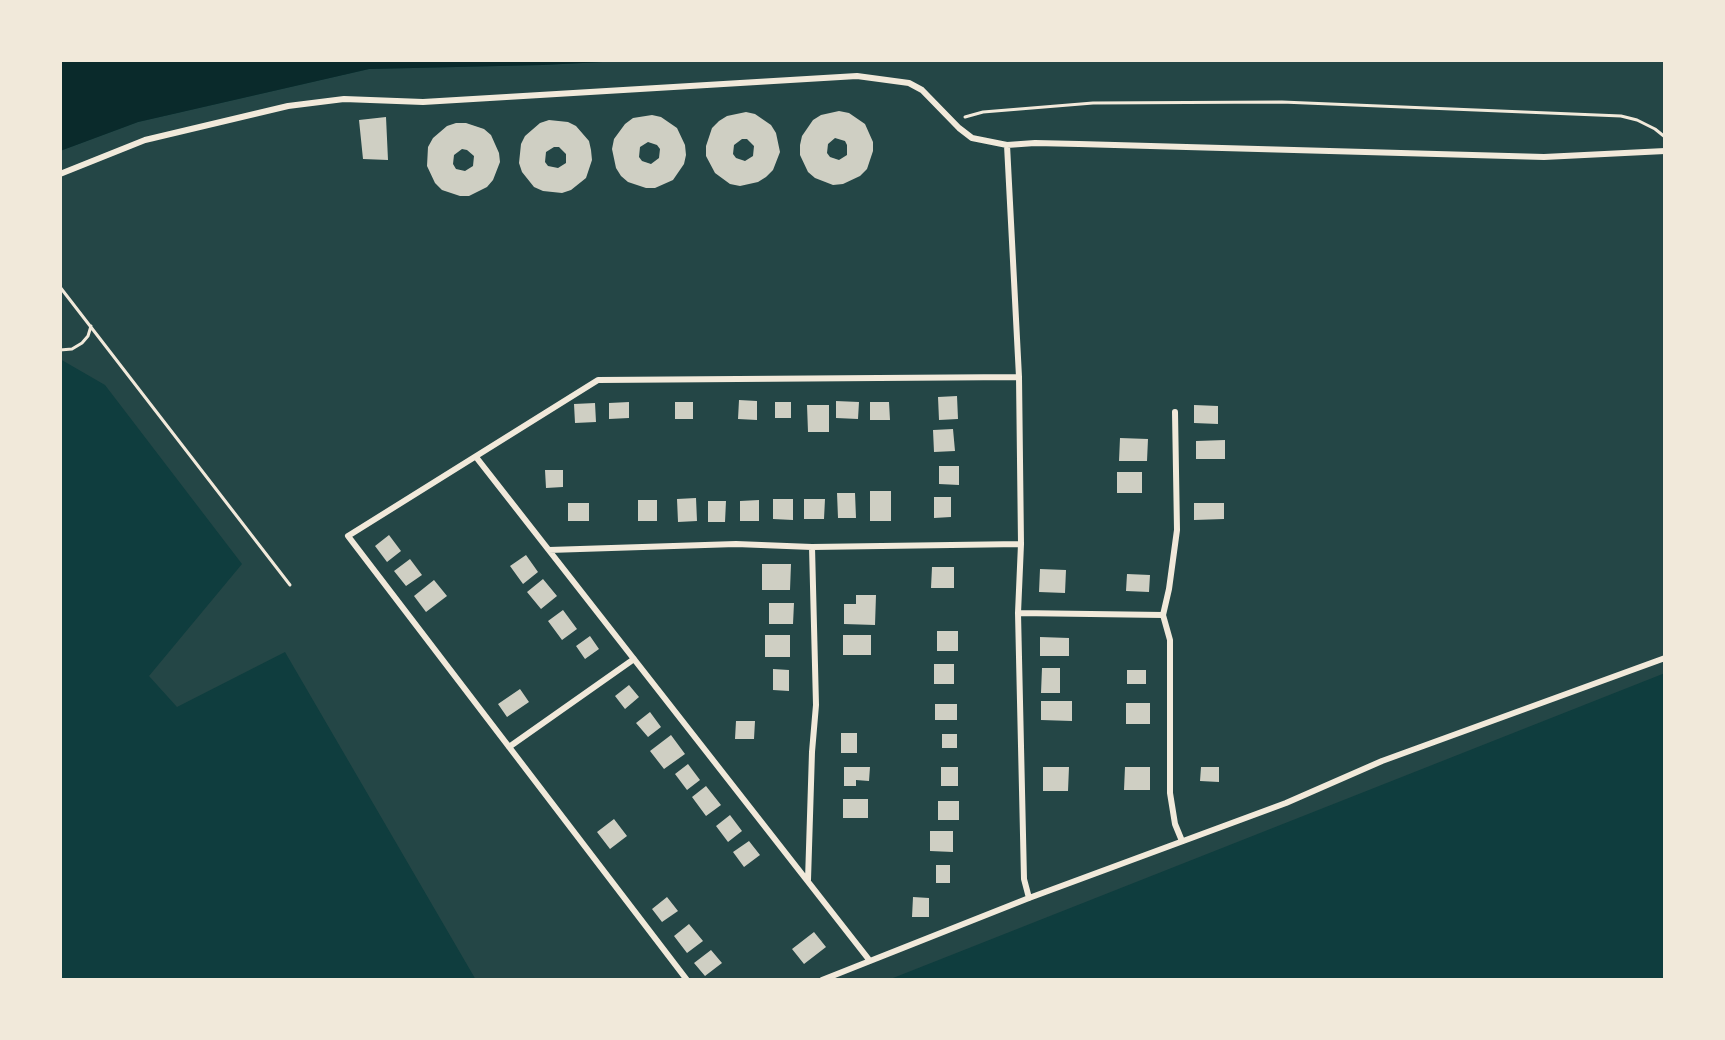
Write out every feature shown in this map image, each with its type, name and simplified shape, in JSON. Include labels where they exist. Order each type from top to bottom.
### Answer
[{"type":"street","points":[[60,174],[145,140],[288,106],[344,99],[423,102],[857,76],[909,83],[922,90],[972,138],[1007,145],[1035,143],[1544,157],[1665,151]]},
{"type":"street","points":[[1007,145],[1019,377],[1021,544],[1018,613],[1024,879],[1029,898]]},
{"type":"street","points":[[687,980],[348,536],[598,380],[1019,377]]},
{"type":"street","points":[[1175,412],[1177,530],[1163,615],[1170,640],[1170,793],[1175,824],[1182,841]]},
{"type":"street","points":[[476,457],[870,961]]},
{"type":"street","points":[[548,550],[736,544],[812,547],[1021,544]]},
{"type":"street","points":[[808,880],[816,705],[812,547]]},
{"type":"street","points":[[1018,613],[1163,615]]},
{"type":"street","points":[[822,980],[1029,898],[1286,803],[1382,761],[1665,658]]},
{"type":"street","points":[[509,747],[634,659]]},
{"type":"path","points":[[956,125],[974,113],[1093,103],[1282,102],[1621,116],[1637,120],[1665,137]]},
{"type":"path","points":[[60,287],[290,585]]},
{"type":"path","points":[[60,350],[72,349],[82,343],[91,326]]},
{"type":"shaded area","points":[[60,60],[642,60],[369,69],[138,122],[60,151]]},
{"type":"shaded area","points":[[642,60],[1665,60],[1665,673],[888,980],[476,980],[285,652],[177,707],[149,676],[242,564],[105,385],[60,359],[60,151],[138,122],[369,69]]},
{"type":"building","points":[[839,111],[849,113],[865,124],[873,142],[867,169],[843,184],[833,185],[815,178],[808,172],[800,155],[802,136],[813,120]],"holes":[[[835,138],[845,141],[847,155],[839,160],[830,157],[828,144]]]},
{"type":"building","points":[[746,112],[755,114],[771,125],[776,133],[780,152],[773,170],[758,182],[740,186],[730,184],[715,173],[706,156],[712,128],[727,116]],"holes":[[[747,139],[754,146],[753,156],[745,161],[733,154],[734,145]]]},
{"type":"building","points":[[386,117],[388,160],[363,159],[359,120]]},
{"type":"building","points":[[661,117],[677,128],[686,155],[673,180],[655,188],[646,188],[621,176],[612,149],[614,139],[633,118]],"holes":[[[648,142],[657,145],[659,158],[651,164],[642,161],[639,157],[640,147]]]},
{"type":"building","points":[[549,120],[568,122],[576,126],[589,141],[592,160],[586,178],[571,190],[562,193],[543,191],[534,187],[522,172],[519,163],[521,144],[525,136],[540,123]],"holes":[[[559,147],[566,154],[566,163],[558,168],[548,166],[545,162],[546,152]]]},
{"type":"building","points":[[466,123],[484,129],[491,135],[499,153],[500,162],[493,180],[487,187],[469,196],[442,190],[427,166],[428,147],[447,126]],"holes":[[[462,149],[474,156],[473,166],[465,171],[456,169],[454,155]]]},
{"type":"building","points":[[957,396],[958,419],[939,420],[938,397]]},
{"type":"building","points":[[739,400],[757,401],[757,420],[738,419]]},
{"type":"building","points":[[836,401],[859,402],[858,419],[836,418]]},
{"type":"building","points":[[629,402],[629,418],[609,419],[609,403]]},
{"type":"building","points":[[675,402],[693,402],[693,419],[675,419]]},
{"type":"building","points":[[775,402],[791,402],[791,418],[775,418]]},
{"type":"building","points":[[870,402],[889,402],[890,420],[870,420]]},
{"type":"building","points":[[595,403],[596,422],[575,423],[574,404]]},
{"type":"building","points":[[807,405],[829,405],[829,432],[808,432]]},
{"type":"building","points":[[1194,405],[1218,406],[1218,424],[1194,423]]},
{"type":"building","points":[[953,429],[955,451],[934,452],[933,430]]},
{"type":"building","points":[[1120,438],[1148,439],[1147,461],[1119,461]]},
{"type":"building","points":[[1225,440],[1225,459],[1196,459],[1196,441]]},
{"type":"building","points":[[939,466],[959,466],[959,485],[939,484]]},
{"type":"building","points":[[545,470],[563,470],[563,487],[546,488]]},
{"type":"building","points":[[1117,472],[1142,472],[1142,493],[1117,493]]},
{"type":"building","points":[[870,491],[891,491],[891,521],[870,521]]},
{"type":"building","points":[[837,493],[855,493],[856,518],[838,518]]},
{"type":"building","points":[[934,497],[951,497],[951,517],[934,518]]},
{"type":"building","points":[[696,498],[697,521],[678,522],[677,499]]},
{"type":"building","points":[[773,499],[793,499],[793,520],[773,519]]},
{"type":"building","points":[[804,499],[825,499],[824,519],[804,519]]},
{"type":"building","points":[[638,500],[657,500],[657,521],[638,521]]},
{"type":"building","points":[[759,500],[759,521],[740,521],[740,501]]},
{"type":"building","points":[[708,501],[726,501],[725,522],[708,522]]},
{"type":"building","points":[[568,503],[589,503],[589,521],[568,521]]},
{"type":"building","points":[[1194,503],[1224,503],[1224,519],[1194,520]]},
{"type":"building","points":[[389,535],[401,551],[387,562],[375,546]]},
{"type":"building","points":[[526,555],[538,572],[523,584],[510,566]]},
{"type":"building","points":[[410,559],[422,575],[406,586],[394,571]]},
{"type":"building","points":[[762,564],[791,564],[790,590],[762,590]]},
{"type":"building","points":[[932,567],[954,567],[954,588],[931,588]]},
{"type":"building","points":[[1040,569],[1066,570],[1065,593],[1039,592]]},
{"type":"building","points":[[1127,574],[1150,575],[1149,592],[1126,591]]},
{"type":"building","points":[[543,579],[557,596],[541,609],[527,592]]},
{"type":"building","points":[[434,580],[447,596],[426,612],[414,596]]},
{"type":"building","points":[[856,595],[876,595],[875,625],[844,624],[844,604],[856,604]]},
{"type":"building","points":[[769,603],[794,603],[793,624],[769,624]]},
{"type":"building","points":[[563,610],[577,629],[562,640],[548,621]]},
{"type":"building","points":[[937,631],[958,631],[958,651],[937,651]]},
{"type":"building","points":[[765,635],[790,635],[790,657],[765,657]]},
{"type":"building","points":[[843,635],[871,635],[871,655],[843,655]]},
{"type":"building","points":[[590,636],[599,649],[585,659],[576,646]]},
{"type":"building","points":[[1040,637],[1069,638],[1069,656],[1040,656]]},
{"type":"building","points":[[934,664],[954,664],[954,684],[934,684]]},
{"type":"building","points":[[1042,668],[1060,668],[1060,693],[1041,693]]},
{"type":"building","points":[[773,669],[789,670],[789,691],[773,690]]},
{"type":"building","points":[[1127,670],[1146,670],[1146,684],[1127,684]]},
{"type":"building","points":[[629,685],[639,697],[625,709],[615,696]]},
{"type":"building","points":[[520,689],[529,702],[507,717],[498,704]]},
{"type":"building","points":[[1041,701],[1072,701],[1072,721],[1041,720]]},
{"type":"building","points":[[1126,703],[1150,703],[1150,724],[1126,724]]},
{"type":"building","points":[[935,704],[957,704],[957,720],[935,720]]},
{"type":"building","points":[[650,712],[661,727],[648,737],[636,723]]},
{"type":"building","points":[[736,721],[755,721],[754,739],[735,739]]},
{"type":"building","points":[[841,733],[857,733],[857,753],[841,753]]},
{"type":"building","points":[[942,734],[957,734],[957,748],[942,748]]},
{"type":"building","points":[[671,735],[685,754],[664,769],[650,751]]},
{"type":"building","points":[[688,764],[700,780],[687,790],[675,774]]},
{"type":"building","points":[[844,767],[870,767],[869,781],[856,780],[856,786],[844,786]]},
{"type":"building","points":[[941,767],[958,767],[958,786],[941,786]]},
{"type":"building","points":[[1043,767],[1069,767],[1068,791],[1043,791]]},
{"type":"building","points":[[1125,767],[1150,767],[1150,790],[1124,790]]},
{"type":"building","points":[[1201,767],[1219,767],[1219,782],[1200,781]]},
{"type":"building","points":[[706,786],[721,805],[706,816],[692,797]]},
{"type":"building","points":[[843,799],[868,799],[868,818],[843,818]]},
{"type":"building","points":[[938,801],[959,801],[959,820],[938,820]]},
{"type":"building","points":[[730,815],[742,831],[728,842],[716,826]]},
{"type":"building","points":[[614,819],[627,836],[610,849],[597,832]]},
{"type":"building","points":[[930,831],[953,831],[953,852],[930,851]]},
{"type":"building","points":[[749,841],[760,855],[744,867],[733,852]]},
{"type":"building","points":[[936,865],[950,865],[950,883],[936,883]]},
{"type":"building","points":[[667,897],[678,911],[662,922],[652,909]]},
{"type":"building","points":[[913,897],[929,898],[929,917],[912,917]]},
{"type":"building","points":[[689,924],[703,941],[687,953],[674,936]]},
{"type":"building","points":[[814,932],[826,947],[804,964],[792,949]]},
{"type":"building","points":[[711,950],[722,963],[705,976],[694,963]]}]
